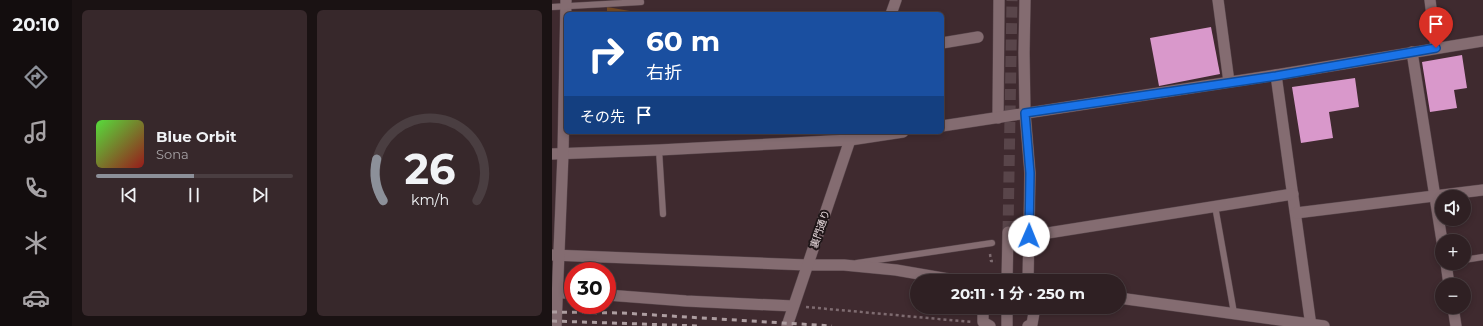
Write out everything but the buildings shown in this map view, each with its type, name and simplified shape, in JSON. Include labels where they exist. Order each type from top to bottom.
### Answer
[{"type":"street","points":[[892,12],[896,0]]},
{"type":"street","points":[[998,118],[1000,0]]},
{"type":"street","points":[[1026,0],[1024,53],[1025,113],[1030,173],[1028,274]]},
{"type":"street","points":[[1218,0],[1229,82]]},
{"type":"street","points":[[1430,0],[1436,48]]},
{"type":"street","points":[[556,326],[554,292],[557,154],[564,23]]},
{"type":"street","points":[[944,43],[978,37]]},
{"type":"street","points":[[944,126],[1276,76],[1483,41]]},
{"type":"street","points":[[1296,213],[1435,196],[1412,52]]},
{"type":"street","points":[[1276,76],[1312,325]]},
{"type":"street","points":[[557,154],[660,150],[878,134]]},
{"type":"street","name":"裏門通り","points":[[787,326],[852,136]]},
{"type":"street","points":[[1471,192],[1483,190]]},
{"type":"street","points":[[1029,236],[1293,194]]},
{"type":"street","points":[[1007,274],[1008,232]]},
{"type":"street","points":[[555,255],[807,265],[844,264],[919,274]]},
{"type":"street","points":[[554,292],[564,293]]},
{"type":"street","points":[[616,296],[686,301],[793,306]]},
{"type":"street","points":[[1126,299],[1324,326]]},
{"type":"street","points":[[985,314],[987,324]]},
{"type":"street","points":[[1007,314],[1007,326]]},
{"type":"street","points":[[1028,326],[1032,324],[1034,314]]},
{"type":"street","points":[[1454,314],[1456,326]]},
{"type":"lane","points":[[552,7],[565,4],[641,2]]},
{"type":"lane","points":[[660,150],[663,214]]},
{"type":"lane","points":[[1215,206],[1234,313]]},
{"type":"lane","points":[[844,264],[992,243]]},
{"type":"lane","points":[[1471,259],[1483,257]]},
{"type":"path","points":[[793,306],[987,324]]},
{"type":"shaded area","points":[[607,7],[636,12],[607,12]]},
{"type":"tunnel","points":[[1008,232],[1012,0]]},
{"type":"railway","points":[[552,312],[622,313],[832,326]]},
{"type":"railway","points":[[552,321],[700,326]]},
{"type":"route","points":[[1029,236],[1030,173],[1025,113],[1276,76],[1436,48]]}]
